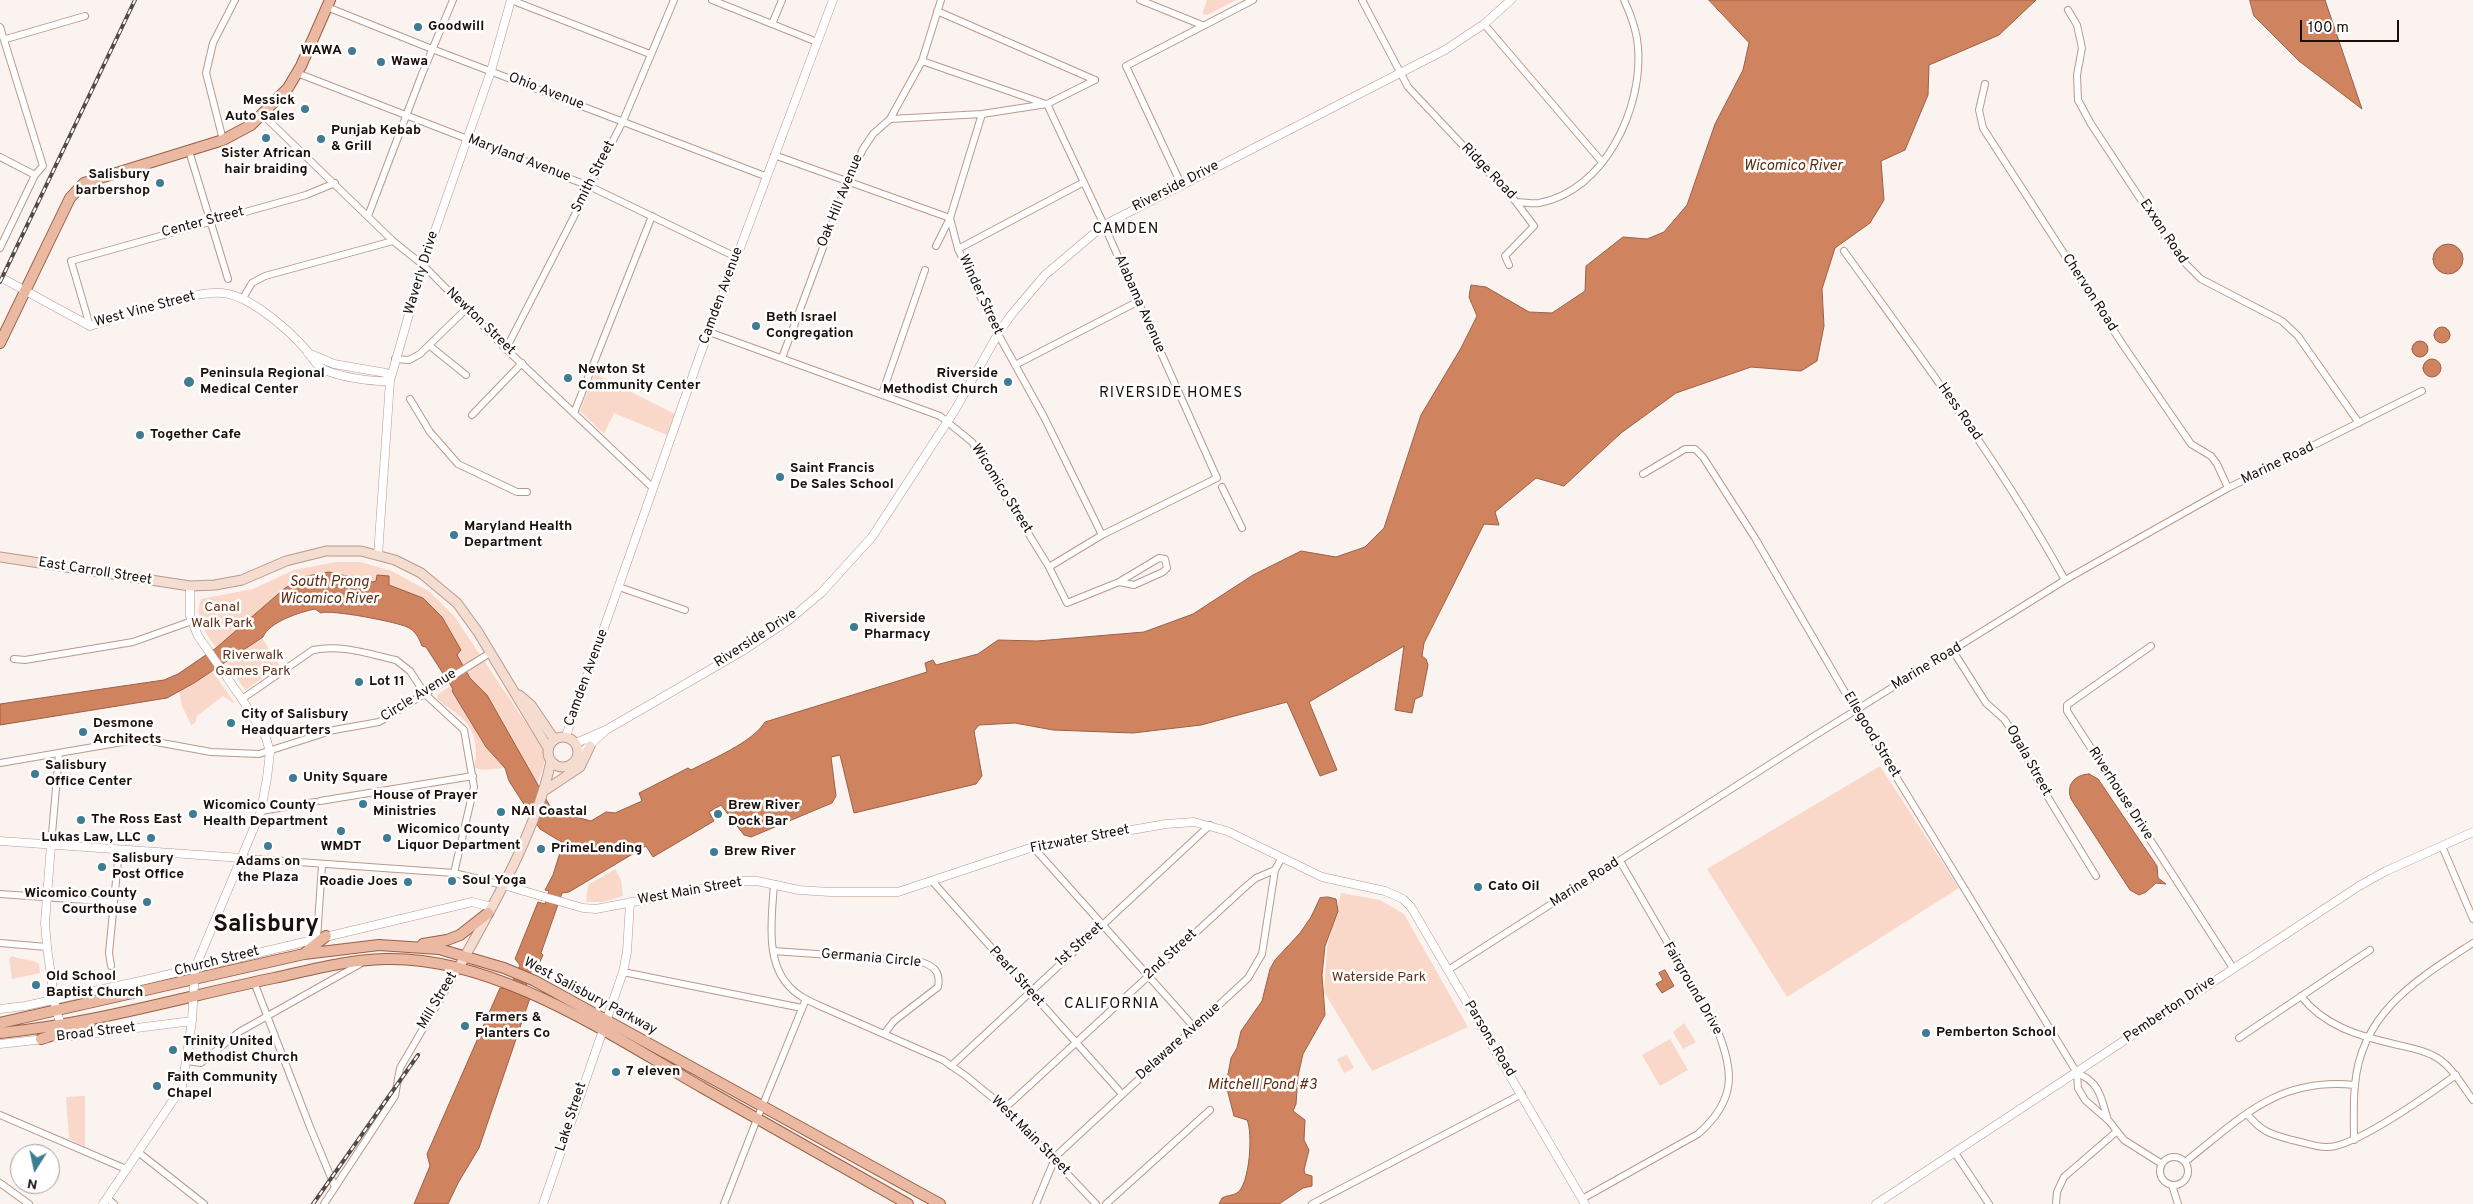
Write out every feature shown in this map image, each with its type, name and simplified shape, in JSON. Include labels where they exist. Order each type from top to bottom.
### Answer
[{"type":"main road","points":[[0,343],[70,198],[78,187],[102,176],[224,140],[251,125],[288,88],[297,73],[328,3]]},
{"type":"main road","name":"East Carroll Street","points":[[0,557],[190,586],[214,585],[242,580],[286,561],[326,551],[361,551],[378,555],[395,560],[421,573],[448,594],[471,621],[515,692]]},
{"type":"main road","points":[[515,692],[531,705],[554,739]]},
{"type":"main road","points":[[515,692],[548,748],[551,761],[560,767],[570,766],[578,756],[576,743],[566,736],[554,739],[548,748]]},
{"type":"main road","points":[[543,793],[580,767],[590,746]]},
{"type":"main road","name":"Mill Street","points":[[458,969],[490,910],[530,824],[543,793],[551,761]]},
{"type":"main road","name":"Mill Street","points":[[543,793],[555,776],[570,766]]},
{"type":"main road","points":[[411,946],[454,938],[490,910]]},
{"type":"main road","points":[[304,954],[322,937]]},
{"type":"main road","name":"West Salisbury Parkway","points":[[0,1023],[304,954],[379,946],[411,946],[439,949],[504,968],[536,981],[603,1025],[757,1119],[908,1204]]},
{"type":"main road","name":"West Salisbury Parkway","points":[[121,1012],[316,967],[368,960],[416,961],[458,969],[494,978],[603,1025],[762,1105],[940,1204]]},
{"type":"main road","points":[[0,1034],[121,1012]]},
{"type":"main road","points":[[41,1039],[121,1012]]},
{"type":"street","points":[[224,140],[206,73],[213,43],[236,0]]},
{"type":"street","points":[[368,216],[432,49],[453,0]]},
{"type":"street","points":[[511,0],[650,54]]},
{"type":"street","name":"Waverly Drive","points":[[378,555],[390,381],[423,265],[491,71],[511,0]]},
{"type":"street","name":"Smith Street","points":[[506,349],[623,121],[674,0]]},
{"type":"street","points":[[712,0],[817,42]]},
{"type":"street","points":[[772,24],[782,0]]},
{"type":"street","name":"Camden Avenue","points":[[566,736],[765,176],[833,0]]},
{"type":"street","name":"Oak Hill Avenue","points":[[782,358],[847,183],[868,141],[890,119],[922,61],[942,0]]},
{"type":"street","points":[[1140,0],[1202,25]]},
{"type":"street","points":[[1181,184],[1126,66],[1253,0]]},
{"type":"street","name":"Ridge Road","points":[[1362,0],[1408,87],[1516,202],[1538,203],[1560,196],[1586,179],[1602,162],[1628,120],[1635,97],[1639,73],[1638,46],[1633,19],[1624,0]]},
{"type":"street","name":"Riverside Drive","points":[[576,743],[606,730],[744,650],[789,620],[821,593],[872,537],[946,420],[955,410],[998,334],[1045,274],[1104,225],[1445,50],[1484,24],[1511,0]]},
{"type":"street","name":"Ohio Avenue","points":[[328,3],[432,49],[765,176]]},
{"type":"street","name":"Exxon Road","points":[[2068,10],[2077,25],[2082,48],[2077,75],[2078,100],[2091,124],[2178,256],[2201,279],[2282,321],[2298,336],[2359,423]]},
{"type":"street","points":[[890,119],[982,114],[1047,104],[1095,80],[937,11]]},
{"type":"street","points":[[6,39],[85,16]]},
{"type":"street","points":[[1484,24],[1602,162]]},
{"type":"street","points":[[0,26],[6,39],[43,166],[35,175],[0,248]]},
{"type":"street","points":[[922,61],[1047,104]]},
{"type":"street","name":"Maryland Avenue","points":[[297,73],[406,117],[590,186],[736,257]]},
{"type":"street","name":"Chervon Road","points":[[1985,84],[1979,110],[1983,128],[2123,345],[2191,444],[2211,456],[2217,464],[2228,488]]},
{"type":"street","name":"Alabama Avenue","points":[[1047,104],[1104,225],[1216,478],[1102,535]]},
{"type":"street","points":[[936,246],[950,218],[982,114]]},
{"type":"street","name":"Newton Street","points":[[263,115],[335,182],[393,241],[423,265],[506,349],[653,488]]},
{"type":"street","points":[[189,151],[228,279]]},
{"type":"street","points":[[774,155],[847,183],[950,218]]},
{"type":"street","points":[[0,157],[35,175]]},
{"type":"street","name":"Center Street","points":[[90,326],[71,261],[306,195],[335,182]]},
{"type":"street","points":[[958,249],[1084,182]]},
{"type":"street","points":[[1509,265],[1505,256],[1534,226],[1516,202]]},
{"type":"street","points":[[574,413],[652,216]]},
{"type":"street","name":"Winder Street","points":[[950,218],[958,249],[998,334],[1044,417],[1102,535]]},
{"type":"street","points":[[243,298],[252,283],[266,276],[393,241]]},
{"type":"street","name":"Hess Road","points":[[1844,251],[2002,474],[2066,580]]},
{"type":"street","points":[[882,394],[925,270]]},
{"type":"street","name":"West Vine Street","points":[[0,277],[90,326],[214,292],[243,298],[262,310],[308,352],[334,364],[386,373],[390,381]]},
{"type":"street","points":[[1016,366],[1137,302]]},
{"type":"street","points":[[396,359],[414,359],[430,346],[466,310]]},
{"type":"street","name":"Wicomico Street","points":[[709,332],[882,394],[946,420],[972,442],[1049,567],[1067,603],[1119,582]]},
{"type":"street","points":[[430,346],[466,375]]},
{"type":"street","points":[[472,415],[522,363]]},
{"type":"street","name":"Marine Road","points":[[1448,970],[2066,580],[2228,488],[2422,391]]},
{"type":"street","points":[[410,399],[430,432],[458,464],[517,492],[527,492]]},
{"type":"street","name":"Ellegood Street","points":[[1643,474],[1685,449],[1695,449],[1755,538],[1856,711],[2077,1073]]},
{"type":"street","points":[[1222,487],[1242,528]]},
{"type":"street","points":[[1049,567],[1102,535]]},
{"type":"street","points":[[1159,558],[1165,559],[1167,563],[1163,572],[1134,585],[1119,582],[1159,558]]},
{"type":"street","points":[[114,1204],[105,1201],[182,1087],[192,1021],[195,968],[261,811],[270,752],[260,726],[205,647],[192,622],[188,604],[190,586]]},
{"type":"street","points":[[619,587],[686,610]]},
{"type":"street","points":[[14,659],[25,660],[133,642],[192,622]]},
{"type":"street","name":"Riverhouse Drive","points":[[2150,646],[2067,705],[2067,711],[2233,968]]},
{"type":"street","points":[[242,699],[313,650],[327,647],[344,648],[396,660],[410,671],[425,694],[464,730],[473,776],[472,796],[454,873]]},
{"type":"street","name":"Ogala Street","points":[[1954,651],[1986,703],[2004,719],[2018,739],[2038,781],[2096,876]]},
{"type":"street","name":"Circle Avenue","points":[[0,763],[140,740],[234,755],[256,755],[270,752],[334,730],[379,722],[490,653]]},
{"type":"street","name":"Riverside Drive","points":[[578,756],[606,730]]},
{"type":"street","points":[[59,754],[51,845],[47,947],[56,1011],[61,1024]]},
{"type":"street","points":[[261,811],[473,776]]},
{"type":"street","name":"Fitzwater Street","points":[[774,884],[799,890],[898,892],[1033,848],[1174,823],[1194,822],[1210,825],[1322,877],[1379,890]]},
{"type":"street","name":"1st Street","points":[[951,1066],[1210,825]]},
{"type":"street","name":"Pemberton Drive","points":[[1876,1204],[2362,884],[2386,871],[2473,832]]},
{"type":"street","points":[[0,841],[242,858]]},
{"type":"street","points":[[2442,846],[2473,919]]},
{"type":"street","points":[[1033,848],[1147,977],[1194,1027]]},
{"type":"street","points":[[112,966],[109,953],[119,850]]},
{"type":"street","name":"West Main Street","points":[[242,858],[454,873],[583,908],[596,909],[728,882],[758,881],[774,884],[773,951],[780,974],[788,985],[806,999],[951,1066],[1005,1108],[1096,1204]]},
{"type":"street","name":"Delaware Avenue","points":[[1036,1204],[1053,1160],[1248,978],[1258,964],[1262,954],[1275,870],[1281,859]]},
{"type":"street","name":"Fairground Drive","points":[[1584,1202],[1698,1134],[1710,1124],[1721,1107],[1730,1074],[1727,1053],[1715,1024],[1620,861]]},
{"type":"street","points":[[322,865],[322,937]]},
{"type":"street","name":"2nd Street","points":[[1005,1108],[1074,1042],[1256,878],[1275,870]]},
{"type":"street","name":"Pearl Street","points":[[932,881],[1029,992],[1122,1094]]},
{"type":"street","name":"Parsons Road","points":[[1379,890],[1403,899],[1411,907],[1584,1202]]},
{"type":"street","points":[[0,894],[114,902]]},
{"type":"street","name":"Church Street","points":[[0,1009],[55,999],[195,968],[472,902],[490,910]]},
{"type":"street","name":"Lake Street","points":[[543,1204],[603,1025],[623,972],[628,952],[630,902]]},
{"type":"street","points":[[0,943],[47,947]]},
{"type":"street","points":[[2354,1140],[2354,1085],[2360,1059],[2379,1021],[2400,994],[2473,943]]},
{"type":"street","points":[[2239,1038],[2370,950]]},
{"type":"street","name":"Germania Circle","points":[[773,951],[918,961],[934,967],[939,974],[938,987],[894,1021],[884,1034]]},
{"type":"street","points":[[187,1061],[201,1063],[239,1032],[368,960]]},
{"type":"street","name":"Mill Street","points":[[324,1204],[395,1096],[400,1068],[458,969]]},
{"type":"street","points":[[623,972],[802,1008]]},
{"type":"street","points":[[254,982],[335,1187]]},
{"type":"street","points":[[2301,996],[2310,1009],[2327,1022],[2369,1038],[2432,1055],[2456,1076],[2473,1100]]},
{"type":"street","points":[[724,1204],[806,999]]},
{"type":"street","name":"Broad Street","points":[[0,1044],[192,1021]]},
{"type":"street","points":[[2109,1121],[2083,1096],[2078,1088],[2077,1073],[2090,1078],[2095,1085],[2109,1121],[2116,1132],[2132,1146],[2162,1164]]},
{"type":"street","points":[[2247,1114],[2257,1126],[2267,1133],[2327,1148],[2354,1140],[2406,1110],[2456,1076]]},
{"type":"street","points":[[2185,1162],[2267,1100],[2296,1088],[2324,1083],[2354,1085]]},
{"type":"street","points":[[1312,1204],[1522,1094]]},
{"type":"street","points":[[1106,1204],[1210,1110]]},
{"type":"street","points":[[0,1114],[126,1169]]},
{"type":"street","points":[[2056,1204],[2057,1192],[2064,1177],[2116,1132]]},
{"type":"street","points":[[138,1152],[204,1204]]},
{"type":"street","points":[[1955,1153],[1989,1204]]},
{"type":"street","points":[[2173,1157],[2185,1162],[2187,1166],[2186,1177],[2182,1183],[2172,1185],[2166,1182],[2161,1176],[2162,1164],[2173,1157]]},
{"type":"street","points":[[0,1183],[29,1204]]},
{"type":"street","points":[[2172,1185],[2178,1204]]},
{"type":"green space","points":[[1207,0],[1236,0],[1207,15],[1202,14]]},
{"type":"green space","points":[[595,374],[675,414],[667,435],[614,413],[604,434],[580,411]]},
{"type":"green space","name":"Canal Walk Park","points":[[336,562],[360,562],[392,571],[430,592],[454,616],[544,750],[544,765],[537,784],[478,685],[470,678],[457,655],[461,653],[442,617],[423,598],[389,585],[389,577],[373,582],[329,572],[307,576],[285,588],[216,648],[202,625],[199,612],[201,599],[253,589],[294,570]]},
{"type":"green space","name":"Riverwalk Games Park","points":[[262,638],[280,666],[245,690],[226,662]]},
{"type":"green space","points":[[212,671],[234,702],[223,696],[197,716],[195,723],[191,725],[182,706],[179,692]]},
{"type":"green space","points":[[451,686],[486,747],[505,768],[482,770],[475,768],[476,745],[470,728],[460,716],[438,700],[437,695]]},
{"type":"green space","points":[[1880,766],[1959,888],[1787,997],[1707,869]]},
{"type":"green space","points":[[615,869],[621,880],[623,896],[603,902],[586,902],[588,885]]},
{"type":"green space","name":"Waterside Park","points":[[1341,893],[1380,900],[1404,914],[1468,1027],[1372,1071],[1324,992],[1327,947]]},
{"type":"green space","points":[[12,956],[36,962],[39,964],[40,973],[12,979],[9,959]]},
{"type":"green space","points":[[1684,1023],[1696,1042],[1683,1049],[1673,1032]]},
{"type":"green space","points":[[1670,1039],[1688,1070],[1660,1086],[1642,1055]]},
{"type":"green space","points":[[1347,1055],[1354,1068],[1344,1073],[1337,1059]]},
{"type":"green space","points":[[85,1096],[85,1147],[69,1139],[66,1097]]},
{"type":"water","name":"Wicomico River","points":[[1709,0],[2036,0],[1999,35],[1929,65],[1928,95],[1905,150],[1881,161],[1884,200],[1870,223],[1835,248],[1822,289],[1824,326],[1817,361],[1801,371],[1751,367],[1676,393],[1621,433],[1564,486],[1536,478],[1495,512],[1499,525],[1484,524],[1424,643],[1422,656],[1426,659],[1428,665],[1422,696],[1415,699],[1412,713],[1395,710],[1404,646],[1309,702],[1337,770],[1320,776],[1287,702],[1201,725],[1133,733],[1053,730],[1015,723],[979,725],[974,731],[982,776],[976,784],[854,813],[840,755],[831,757],[836,796],[832,803],[751,837],[744,835],[721,805],[709,812],[714,821],[653,857],[646,846],[569,892],[562,893],[541,953],[543,955],[536,970],[532,969],[523,995],[530,998],[479,1148],[448,1204],[414,1204],[430,1166],[427,1154],[500,988],[509,989],[520,965],[515,959],[538,902],[545,904],[549,891],[545,890],[553,875],[563,843],[540,829],[509,781],[505,768],[486,747],[452,691],[453,689],[414,632],[410,628],[391,622],[350,614],[321,613],[315,609],[278,622],[263,637],[194,683],[167,698],[0,725],[0,704],[164,680],[178,674],[216,648],[285,588],[307,576],[329,572],[373,582],[376,581],[377,575],[389,576],[389,585],[423,598],[442,617],[461,650],[457,655],[470,678],[487,695],[551,808],[565,816],[569,815],[591,821],[606,812],[615,813],[642,801],[639,793],[688,768],[691,770],[742,743],[765,722],[927,672],[925,663],[933,660],[936,665],[978,654],[998,640],[1037,641],[1144,632],[1193,614],[1253,575],[1301,551],[1336,557],[1365,547],[1384,528],[1421,415],[1461,348],[1477,316],[1469,297],[1471,285],[1486,287],[1529,312],[1552,313],[1585,291],[1586,266],[1623,237],[1647,239],[1664,232],[1687,205],[1715,124],[1743,70],[1749,43]]},
{"type":"water","points":[[2250,0],[2325,0],[2362,109],[2299,61],[2254,16]]},
{"type":"water","points":[[2448,244],[2459,248],[2463,259],[2459,270],[2448,274],[2437,270],[2433,259],[2437,248]]},
{"type":"water","points":[[2439,327],[2445,327],[2450,332],[2448,341],[2439,343],[2434,338],[2434,332]]},
{"type":"water","points":[[2417,341],[2423,341],[2428,346],[2426,355],[2417,357],[2412,352],[2412,346]]},
{"type":"water","points":[[2432,359],[2438,362],[2441,368],[2438,374],[2432,377],[2426,374],[2423,368],[2426,362]]},
{"type":"water","points":[[2089,774],[2098,779],[2157,866],[2158,878],[2166,884],[2156,883],[2146,892],[2139,895],[2130,890],[2071,799],[2070,789],[2072,782],[2079,776]]},
{"type":"water","name":"Mitchell Pond #3","points":[[1320,898],[1336,899],[1338,911],[1325,946],[1322,975],[1325,1015],[1303,1054],[1298,1076],[1296,1104],[1293,1111],[1305,1120],[1304,1140],[1309,1150],[1304,1170],[1305,1174],[1312,1176],[1312,1186],[1303,1188],[1279,1204],[1219,1204],[1222,1198],[1237,1193],[1241,1188],[1245,1180],[1250,1146],[1247,1120],[1234,1116],[1226,1085],[1231,1058],[1237,1048],[1241,1031],[1262,1001],[1270,969],[1275,960],[1300,933],[1311,917]]},
{"type":"water","points":[[1665,970],[1674,986],[1662,993],[1656,984],[1663,980],[1659,973]]},
{"type":"railway","points":[[0,282],[135,0]]},
{"type":"railway","points":[[313,1204],[418,1055]]},
{"type":"place","name":"Goodwill","points":[[418,27]]},
{"type":"place","name":"WAWA","points":[[352,51]]},
{"type":"place","name":"Wawa","points":[[381,62]]},
{"type":"place","name":"Messick Auto Sales","points":[[305,109]]},
{"type":"place","name":"Sister African hair braiding","points":[[266,138]]},
{"type":"place","name":"Punjab Kebab & Grill","points":[[321,139]]},
{"type":"place","name":"Salisbury barbershop","points":[[160,183]]},
{"type":"place","name":"Beth Israel Congregation","points":[[756,326]]},
{"type":"place","name":"Newton St Community Center","points":[[568,378]]},
{"type":"place","name":"Peninsula Regional Medical Center","points":[[189,382]]},
{"type":"place","name":"Riverside Methodist Church","points":[[1008,382]]},
{"type":"place","name":"Together Cafe","points":[[140,435]]},
{"type":"place","name":"Saint Francis De Sales School","points":[[780,477]]},
{"type":"place","name":"Maryland Health Department","points":[[454,535]]},
{"type":"place","name":"Riverside Pharmacy","points":[[854,627]]},
{"type":"place","name":"Lot 11","points":[[359,682]]},
{"type":"place","name":"City of Salisbury Headquarters","points":[[231,723]]},
{"type":"place","name":"Desmone Architects","points":[[83,732]]},
{"type":"place","name":"Salisbury Office Center","points":[[35,774]]},
{"type":"place","name":"Unity Square","points":[[293,778]]},
{"type":"place","name":"House of Prayer Ministries","points":[[363,804]]},
{"type":"place","name":"NAI Coastal","points":[[501,812]]},
{"type":"place","name":"Wicomico County Health Department","points":[[193,814]]},
{"type":"place","name":"Brew River Dock Bar","points":[[718,814]]},
{"type":"place","name":"The Ross East","points":[[81,820]]},
{"type":"place","name":"WMDT","points":[[341,831]]},
{"type":"place","name":"Lukas Law, LLC","points":[[151,838]]},
{"type":"place","name":"Wicomico County Liquor Department","points":[[387,838]]},
{"type":"place","name":"Adams on the Plaza","points":[[268,846]]},
{"type":"place","name":"PrimeLending","points":[[541,849]]},
{"type":"place","name":"Brew River","points":[[714,852]]},
{"type":"place","name":"Salisbury Post Office","points":[[102,867]]},
{"type":"place","name":"Soul Yoga","points":[[452,881]]},
{"type":"place","name":"Roadie Joes","points":[[408,882]]},
{"type":"place","name":"Cato Oil","points":[[1478,887]]},
{"type":"place","name":"Wicomico County Courthouse","points":[[147,902]]},
{"type":"place","name":"Old School Baptist Church","points":[[36,985]]},
{"type":"place","name":"Farmers & Planters Co","points":[[465,1026]]},
{"type":"place","name":"Pemberton School","points":[[1926,1033]]},
{"type":"place","name":"Trinity United Methodist Church","points":[[173,1050]]},
{"type":"place","name":"7 eleven","points":[[616,1072]]},
{"type":"place","name":"Faith Community Chapel","points":[[157,1086]]},
{"type":"district","name":"CAMDEN","points":[[1126,230]]},
{"type":"district","name":"RIVERSIDE HOMES","points":[[1171,394]]},
{"type":"district","name":"Salisbury","points":[[266,926]]},
{"type":"district","name":"CALIFORNIA","points":[[1112,1005]]},
{"type":"water label","name":"South Prong Wicomico River","points":[[329,592]]}]
